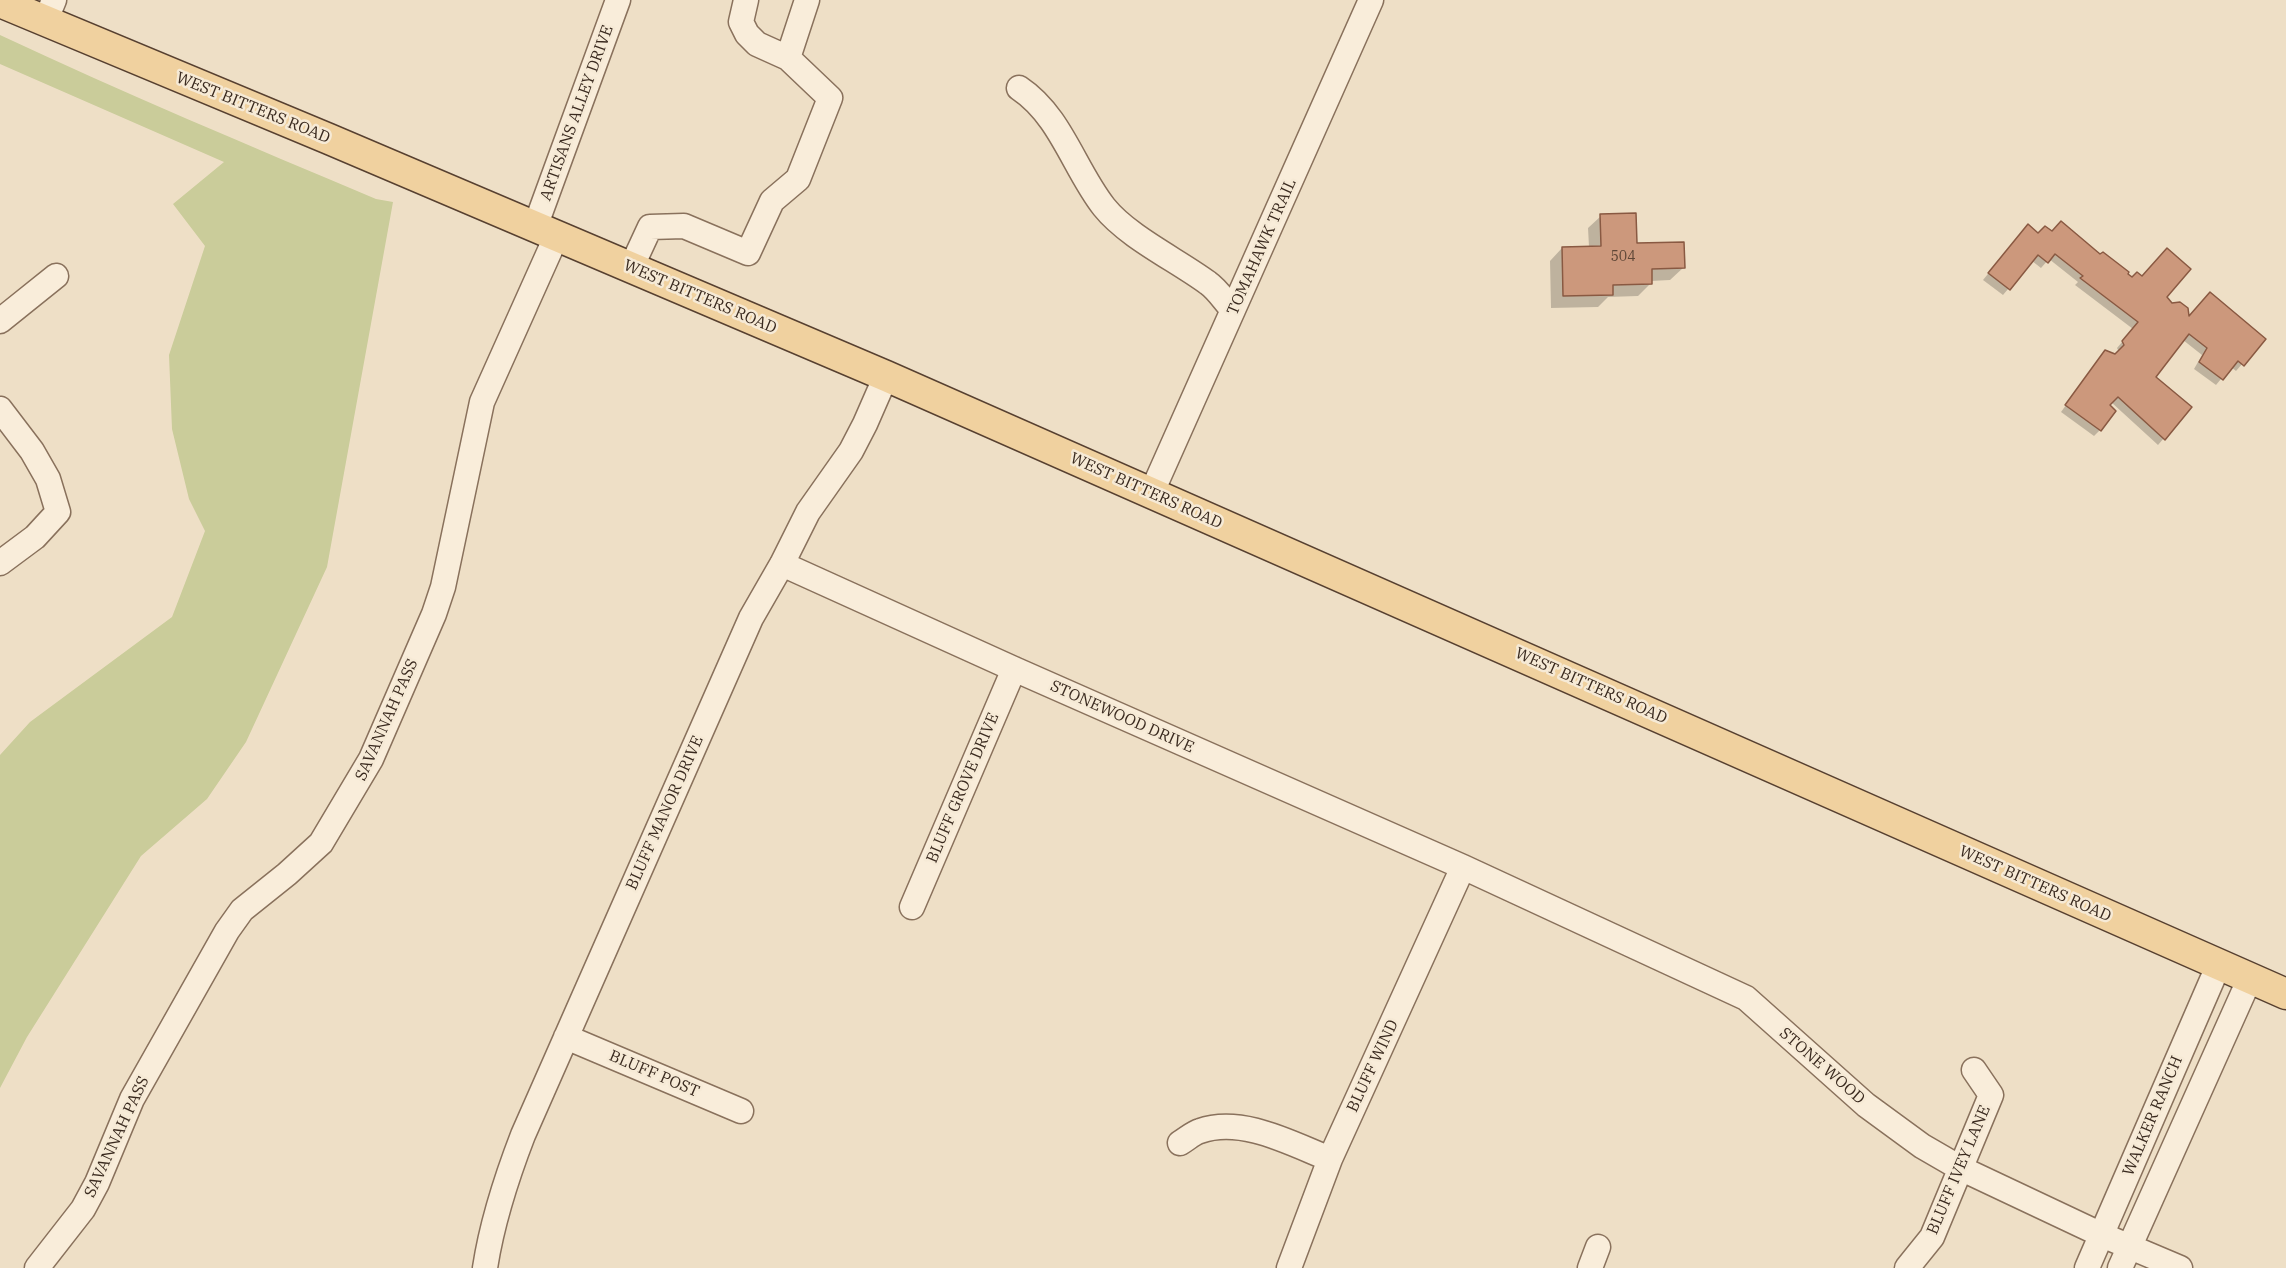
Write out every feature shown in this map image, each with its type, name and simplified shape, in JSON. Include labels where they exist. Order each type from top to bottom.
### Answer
[{"type":"main road","name":"WEST BITTERS ROAD","points":[[0,2],[50,11],[329,139],[886,376],[2286,994]]},
{"type":"street","name":"ARTISANS ALLEY DRIVE","points":[[546,232],[618,0]]},
{"type":"street","points":[[630,268],[650,227],[684,226],[748,253],[772,201],[798,178],[830,98],[788,58],[757,44],[747,34],[741,22],[746,0]]},
{"type":"street","points":[[788,58],[807,0]]},
{"type":"street","name":"TOMAHAWK TRAIL","points":[[1151,494],[1371,0]]},
{"type":"street","points":[[1019,88],[1034,98],[1045,110],[1077,167],[1115,221],[1211,285],[1233,310]]},
{"type":"street","name":"SAVANNAH PASS","points":[[37,1268],[83,1209],[97,1183],[132,1100],[227,931],[242,910],[321,843],[371,759],[434,614],[443,587],[482,402],[546,232]]},
{"type":"street","points":[[0,321],[56,276]]},
{"type":"street","name":"BLUFF MANOR DRIVE","points":[[485,1268],[491,1229],[508,1171],[751,618],[808,512],[851,451],[886,376]]},
{"type":"street","points":[[0,409],[38,460],[48,479],[58,512],[35,537],[0,563]]},
{"type":"street","name":"STONEWOOD DRIVE","points":[[782,564],[1463,867]]},
{"type":"street","name":"BLUFF GROVE DRIVE","points":[[912,907],[1014,669]]},
{"type":"street","name":"BLUFF WIND","points":[[1289,1268],[1330,1159],[1463,867]]},
{"type":"street","name":"STONE WOOD","points":[[1463,867],[1746,998],[1866,1105],[1922,1146],[1960,1168],[2102,1235],[2125,1257],[2180,1268]]},
{"type":"street","name":"WALKER RANCH","points":[[2087,1268],[2219,964]]},
{"type":"street","name":"WALKER RANCH","points":[[2125,1257],[2250,978]]},
{"type":"street","name":"BLUFF POST","points":[[566,1037],[741,1111]]},
{"type":"street","name":"BLUFF IVEY LANE","points":[[1907,1268],[1932,1237],[1991,1095],[1974,1070]]},
{"type":"street","points":[[1180,1143],[1198,1131],[1217,1127],[1233,1127],[1275,1137],[1330,1159]]},
{"type":"green space","points":[[0,35],[376,199],[393,202],[327,567],[246,742],[207,799],[141,856],[27,1037],[0,1088],[0,755],[30,722],[172,617],[205,531],[189,499],[172,429],[169,355],[205,246],[173,204],[224,162],[0,64]]},
{"type":"building","points":[[1636,213],[1637,243],[1684,242],[1685,268],[1652,269],[1652,284],[1613,285],[1613,295],[1563,296],[1562,247],[1601,246],[1600,214]]},
{"type":"building","points":[[2061,221],[2100,254],[2103,252],[2129,272],[2128,274],[2132,277],[2137,272],[2142,276],[2167,248],[2191,269],[2167,297],[2172,303],[2180,302],[2188,308],[2189,316],[2210,292],[2266,339],[2244,366],[2238,361],[2223,380],[2199,362],[2207,348],[2189,334],[2156,377],[2192,407],[2165,440],[2118,397],[2110,405],[2116,411],[2101,431],[2065,405],[2105,350],[2115,354],[2124,345],[2122,341],[2138,322],[2080,278],[2083,276],[2055,254],[2048,263],[2038,255],[2010,290],[1988,273],[2028,224],[2038,233],[2045,226],[2052,231]]}]
